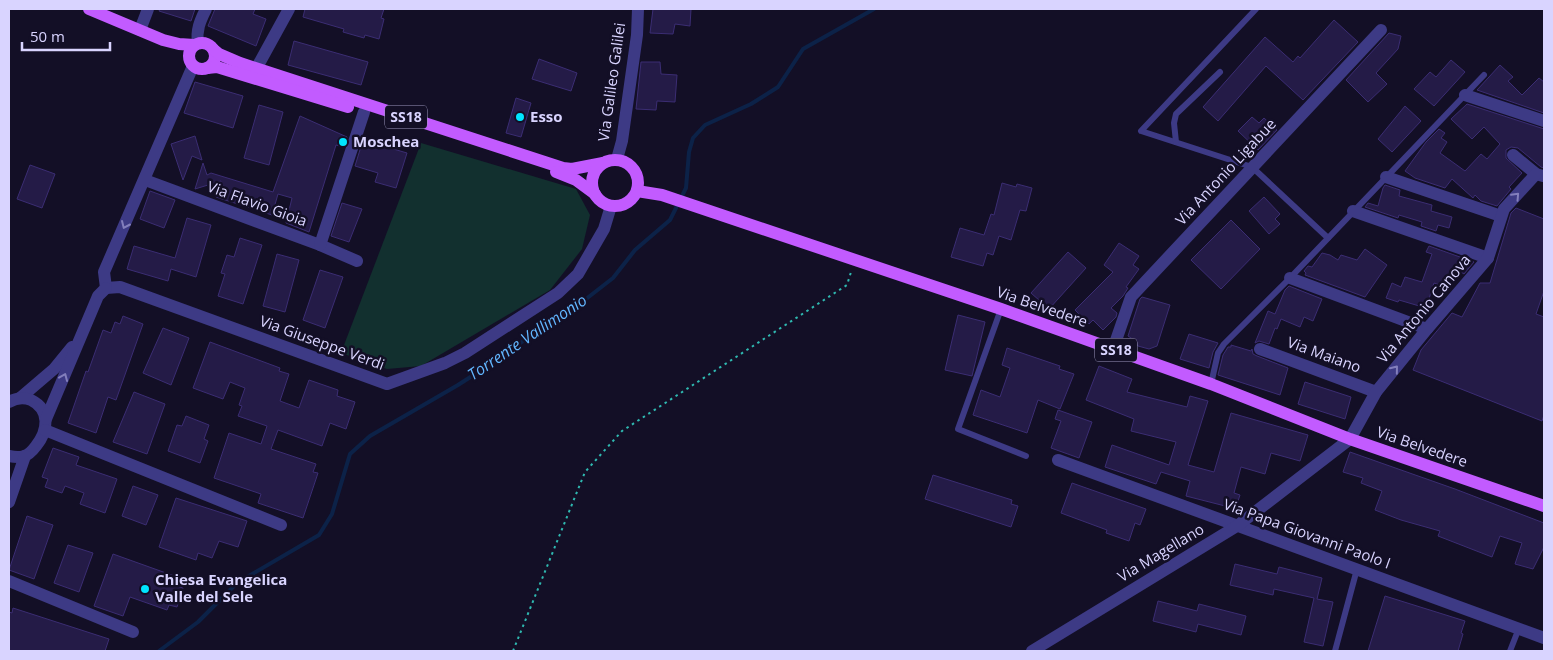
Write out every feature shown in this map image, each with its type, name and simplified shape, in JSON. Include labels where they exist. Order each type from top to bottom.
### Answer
[{"type":"main road","name":"SS18","points":[[89,9],[172,43],[206,43],[227,58],[564,168],[572,169],[617,159]]},
{"type":"main road","name":"SS18","points":[[144,32],[171,47],[199,69],[217,67],[566,175],[595,194],[603,203],[611,206]]},
{"type":"main road","points":[[191,63],[189,52],[196,44]]},
{"type":"main road","points":[[207,68],[214,62],[213,49]]},
{"type":"main road","points":[[611,206],[618,206],[630,201],[638,191],[639,184],[635,170],[630,164],[617,159]]},
{"type":"main road","points":[[595,194],[592,182],[594,174],[603,163]]},
{"type":"main road","name":"Via Belvedere","points":[[638,191],[679,201],[1001,309],[1211,384],[1350,439],[1544,506]]},
{"type":"street","points":[[144,32],[148,9]]},
{"type":"street","points":[[196,44],[196,33],[206,9]]},
{"type":"street","points":[[256,68],[289,9]]},
{"type":"street","name":"Via Galileo Galilei","points":[[617,159],[622,141],[637,35],[638,9]]},
{"type":"street","name":"Via Antonio Ligabue","points":[[1113,349],[1132,297],[1382,30]]},
{"type":"street","points":[[9,502],[25,456],[38,444],[98,296],[106,288],[104,272],[145,180],[191,63]]},
{"type":"street","points":[[1465,94],[1544,121]]},
{"type":"street","points":[[320,245],[364,112]]},
{"type":"street","points":[[1513,155],[1540,175]]},
{"type":"street","name":"Via Antonio Canova","points":[[1350,439],[1376,392],[1488,258],[1504,209],[1540,175]]},
{"type":"street","points":[[1386,177],[1501,216]]},
{"type":"street","name":"Via Flavio Gioia","points":[[145,180],[320,245],[357,261]]},
{"type":"street","name":"Via Giuseppe Verdi","points":[[106,288],[120,287],[387,384],[445,363],[465,353],[558,292],[578,274],[604,229],[611,206]]},
{"type":"street","points":[[1353,212],[1488,258]]},
{"type":"street","points":[[1290,278],[1427,329]]},
{"type":"street","points":[[14,400],[54,369],[82,336]]},
{"type":"street","name":"Via Maiano","points":[[1260,349],[1376,392]]},
{"type":"street","points":[[14,400],[29,399],[37,404],[44,411],[46,424]]},
{"type":"street","points":[[46,424],[282,525]]},
{"type":"street","name":"Via Magellano","points":[[1032,651],[1237,526],[1350,439]]},
{"type":"street","points":[[9,456],[16,458],[25,456]]},
{"type":"street","name":"Via Papa Giovanni Paolo I","points":[[1058,460],[1544,638]]},
{"type":"street","points":[[9,581],[133,632]]},
{"type":"lane","points":[[1256,9],[1141,131],[1252,167],[1328,238]]},
{"type":"lane","points":[[1176,142],[1174,122],[1176,114],[1220,72]]},
{"type":"lane","points":[[1211,384],[1218,352],[1224,344],[1290,278],[1484,75]]},
{"type":"lane","points":[[1001,309],[958,429],[1026,456]]},
{"type":"lane","points":[[1335,651],[1357,569]]},
{"type":"lane","points":[[1510,651],[1519,628]]},
{"type":"path","points":[[513,651],[585,472],[622,431],[847,285],[856,260]]},
{"type":"green space","points":[[421,143],[576,189],[590,215],[582,249],[550,290],[421,366],[387,369],[341,353]]},
{"type":"building","points":[[160,9],[195,9],[191,21],[159,11]]},
{"type":"building","points":[[215,9],[255,9],[253,14],[266,19],[256,46],[208,26]]},
{"type":"building","points":[[305,9],[384,9],[381,18],[384,19],[379,39],[365,35],[364,38],[343,32],[344,29],[303,17]]},
{"type":"building","points":[[653,9],[691,9],[690,26],[675,24],[673,34],[650,33]]},
{"type":"building","points":[[1334,20],[1358,42],[1303,100],[1266,66],[1218,121],[1203,107],[1265,37],[1293,62],[1298,56],[1300,58]]},
{"type":"building","points":[[1389,33],[1401,36],[1398,49],[1376,73],[1387,84],[1368,102],[1346,80]]},
{"type":"building","points":[[294,41],[368,62],[361,85],[288,65]]},
{"type":"building","points":[[539,59],[577,73],[571,91],[532,79]]},
{"type":"building","points":[[1451,60],[1465,72],[1434,106],[1414,89],[1430,72],[1436,77]]},
{"type":"building","points":[[641,62],[660,62],[661,74],[677,75],[675,102],[657,101],[656,110],[636,109]]},
{"type":"building","points":[[1500,65],[1513,77],[1508,81],[1522,95],[1539,78],[1544,82],[1544,113],[1477,90]]},
{"type":"building","points":[[195,82],[243,96],[233,128],[184,113]]},
{"type":"building","points":[[516,98],[531,103],[521,137],[506,133]]},
{"type":"building","points":[[1467,104],[1544,129],[1544,168],[1518,148],[1511,147],[1506,150],[1506,158],[1522,173],[1509,187],[1511,189],[1497,206],[1481,201],[1475,195],[1473,198],[1452,179],[1445,188],[1415,178],[1405,171],[1426,142],[1439,129],[1445,133],[1441,138],[1447,142],[1440,153],[1465,171],[1481,154],[1487,159],[1500,144],[1484,127],[1472,139],[1451,119]]},
{"type":"building","points":[[259,105],[283,112],[269,165],[244,158]]},
{"type":"building","points":[[1405,106],[1421,121],[1392,152],[1378,139]]},
{"type":"building","points":[[300,116],[347,137],[344,147],[336,145],[309,232],[286,223],[292,198],[278,194],[272,215],[216,197],[221,181],[195,189],[203,163],[207,175],[211,173],[273,192]]},
{"type":"building","points":[[1252,117],[1259,123],[1264,118],[1277,130],[1258,150],[1238,131]]},
{"type":"building","points":[[195,136],[202,160],[192,156],[183,180],[171,144]]},
{"type":"building","points":[[363,140],[407,153],[396,188],[375,182],[378,173],[355,166]]},
{"type":"building","points":[[30,165],[55,174],[42,208],[17,199]]},
{"type":"building","points":[[1002,183],[1016,187],[1017,184],[1032,188],[1026,211],[1020,210],[1011,240],[999,236],[993,255],[987,253],[983,266],[951,257],[960,228],[984,235],[991,214],[994,215]]},
{"type":"building","points":[[1385,185],[1400,190],[1399,196],[1432,205],[1431,211],[1452,217],[1449,228],[1438,225],[1436,231],[1421,226],[1422,222],[1399,215],[1398,218],[1365,207],[1368,203],[1378,206]]},
{"type":"building","points":[[150,191],[175,200],[164,228],[140,219]]},
{"type":"building","points":[[1264,197],[1280,214],[1275,219],[1280,224],[1269,234],[1249,211]]},
{"type":"building","points":[[342,203],[362,209],[349,242],[331,236]]},
{"type":"building","points":[[1516,208],[1544,219],[1544,291],[1536,314],[1544,317],[1544,415],[1542,421],[1413,370],[1421,350],[1452,313],[1462,317],[1480,283],[1490,283],[1511,213]]},
{"type":"building","points":[[187,218],[211,225],[196,277],[171,269],[168,281],[127,269],[134,246],[175,258]]},
{"type":"building","points":[[1231,220],[1260,249],[1221,289],[1191,260]]},
{"type":"building","points":[[240,238],[262,245],[243,304],[218,296],[225,274],[221,273],[227,255],[234,257]]},
{"type":"building","points":[[1119,243],[1139,256],[1133,265],[1139,269],[1126,287],[1128,288],[1123,296],[1111,308],[1117,313],[1116,317],[1103,330],[1093,320],[1089,324],[1075,310],[1113,272],[1104,265]]},
{"type":"building","points":[[1429,246],[1474,262],[1464,274],[1458,270],[1450,289],[1434,283],[1426,308],[1386,298],[1392,283],[1401,287],[1405,277],[1422,282],[1432,254],[1426,252]]},
{"type":"building","points":[[1365,249],[1387,265],[1365,297],[1305,275],[1304,271],[1308,266],[1312,267],[1322,253],[1338,260],[1341,255],[1357,260]]},
{"type":"building","points":[[1068,252],[1086,268],[1049,309],[1031,293]]},
{"type":"building","points":[[277,254],[299,260],[285,312],[263,306]]},
{"type":"building","points":[[320,270],[343,277],[325,328],[303,320]]},
{"type":"building","points":[[1289,286],[1322,299],[1313,321],[1304,317],[1300,327],[1281,319],[1277,329],[1275,328],[1269,344],[1259,341],[1255,343],[1268,311],[1275,314],[1285,290]]},
{"type":"building","points":[[1142,297],[1170,305],[1157,346],[1149,349],[1138,346],[1128,336]]},
{"type":"building","points":[[958,315],[985,322],[972,376],[945,370]]},
{"type":"building","points":[[123,316],[143,324],[116,400],[108,397],[96,433],[68,423],[103,330],[111,333],[115,322],[120,324]]},
{"type":"building","points":[[163,328],[189,338],[171,385],[143,373]]},
{"type":"building","points":[[1189,334],[1218,343],[1213,352],[1209,368],[1180,359]]},
{"type":"building","points":[[210,342],[280,368],[279,371],[289,374],[280,401],[299,408],[309,380],[338,390],[337,396],[355,402],[346,429],[330,423],[322,446],[278,430],[271,449],[316,464],[313,472],[318,473],[303,518],[258,503],[261,494],[214,478],[229,433],[261,444],[267,426],[238,416],[242,406],[239,405],[245,388],[230,382],[223,399],[193,388]]},
{"type":"building","points":[[1231,345],[1251,351],[1252,349],[1253,354],[1288,368],[1280,395],[1218,375],[1223,355]]},
{"type":"building","points":[[1007,348],[1060,366],[1059,369],[1074,374],[1060,409],[1038,400],[1027,433],[973,415],[981,390],[1000,397],[1010,368],[1002,365]]},
{"type":"building","points":[[1099,366],[1132,379],[1127,392],[1187,407],[1190,396],[1208,401],[1188,465],[1214,472],[1231,413],[1308,435],[1300,461],[1271,453],[1265,474],[1241,467],[1234,493],[1240,495],[1237,504],[1231,503],[1229,507],[1186,496],[1190,481],[1161,472],[1156,484],[1105,467],[1112,445],[1169,465],[1176,442],[1131,431],[1134,419],[1086,400]]},
{"type":"building","points":[[1305,382],[1351,397],[1345,419],[1298,404]]},
{"type":"building","points":[[134,392],[165,404],[147,454],[113,442]]},
{"type":"building","points":[[1058,410],[1092,422],[1079,458],[1051,448],[1061,421],[1055,419]]},
{"type":"building","points":[[186,416],[209,425],[204,439],[208,441],[200,463],[168,451],[177,425],[182,426]]},
{"type":"building","points":[[53,448],[79,457],[76,465],[117,479],[105,513],[80,504],[84,493],[65,486],[62,493],[45,487],[48,479],[42,477]]},
{"type":"building","points":[[1350,452],[1544,523],[1544,547],[1533,569],[1515,564],[1522,543],[1500,536],[1492,557],[1438,536],[1440,531],[1401,520],[1375,510],[1382,491],[1361,483],[1363,478],[1343,472]]},
{"type":"building","points":[[933,475],[1012,500],[1011,504],[1018,506],[1011,527],[925,499]]},
{"type":"building","points":[[1072,483],[1146,509],[1140,525],[1135,523],[1129,541],[1106,533],[1107,530],[1061,513]]},
{"type":"building","points":[[133,486],[158,495],[146,525],[122,516]]},
{"type":"building","points":[[176,498],[247,521],[238,547],[219,541],[212,558],[198,553],[196,560],[159,547]]},
{"type":"building","points":[[27,516],[53,525],[34,579],[9,570]]},
{"type":"building","points":[[68,545],[93,553],[79,592],[54,583]]},
{"type":"building","name":"Chiesa Evangelica Valle del Sele","points":[[113,554],[180,578],[177,586],[183,588],[177,607],[169,605],[167,610],[130,597],[123,616],[94,606]]},
{"type":"building","points":[[1235,564],[1277,574],[1279,567],[1322,578],[1317,599],[1333,602],[1323,646],[1304,642],[1314,598],[1274,589],[1273,595],[1230,585]]},
{"type":"building","points":[[1385,596],[1465,621],[1458,651],[1368,651]]},
{"type":"building","points":[[1158,601],[1197,611],[1199,604],[1246,616],[1241,635],[1198,624],[1196,632],[1153,621]]},
{"type":"building","points":[[13,608],[109,639],[105,651],[9,651],[9,612],[12,613]]},
{"type":"waterway","name":"Torrente Vallimonio","points":[[159,651],[198,622],[237,583],[319,535],[332,514],[350,454],[370,436],[458,385],[500,358],[545,325],[586,299],[613,278],[635,250],[670,220],[686,188],[689,152],[693,138],[705,125],[751,104],[778,87],[803,49],[874,9]]},
{"type":"place","name":"Esso","points":[[520,117]]},
{"type":"place","name":"Moschea","points":[[343,142]]},
{"type":"place","name":"Chiesa Evangelica Valle del Sele","points":[[145,589]]}]
